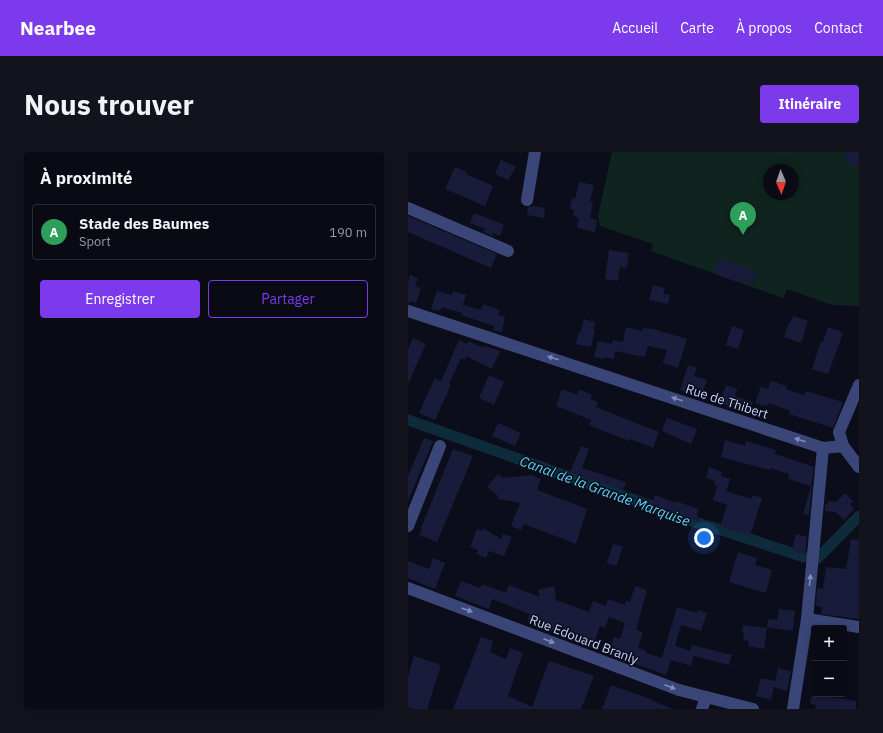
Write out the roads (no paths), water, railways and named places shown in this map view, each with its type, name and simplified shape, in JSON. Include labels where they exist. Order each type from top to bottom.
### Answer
[{"type":"street","points":[[526,200],[535,152]]},
{"type":"street","points":[[408,208],[508,251]]},
{"type":"street","name":"Rue de Thibert","points":[[408,310],[823,448]]},
{"type":"street","points":[[859,385],[840,432],[843,446],[859,467]]},
{"type":"street","points":[[408,526],[440,446]]},
{"type":"street","points":[[793,709],[807,619],[823,448],[843,446]]},
{"type":"street","name":"Rue Edouard Branly","points":[[408,588],[679,690],[753,709]]},
{"type":"street","points":[[807,619],[859,627]]},
{"type":"street","points":[[702,709],[706,697]]},
{"type":"waterway","name":"Canal de la Grande Marquise","points":[[408,420],[663,510],[681,518],[804,557]]},
{"type":"waterway","name":"Canal de la Grande Marquise","points":[[818,558],[859,516]]},
{"type":"place","name":"Stade des Baumes","points":[[743,235]]}]
